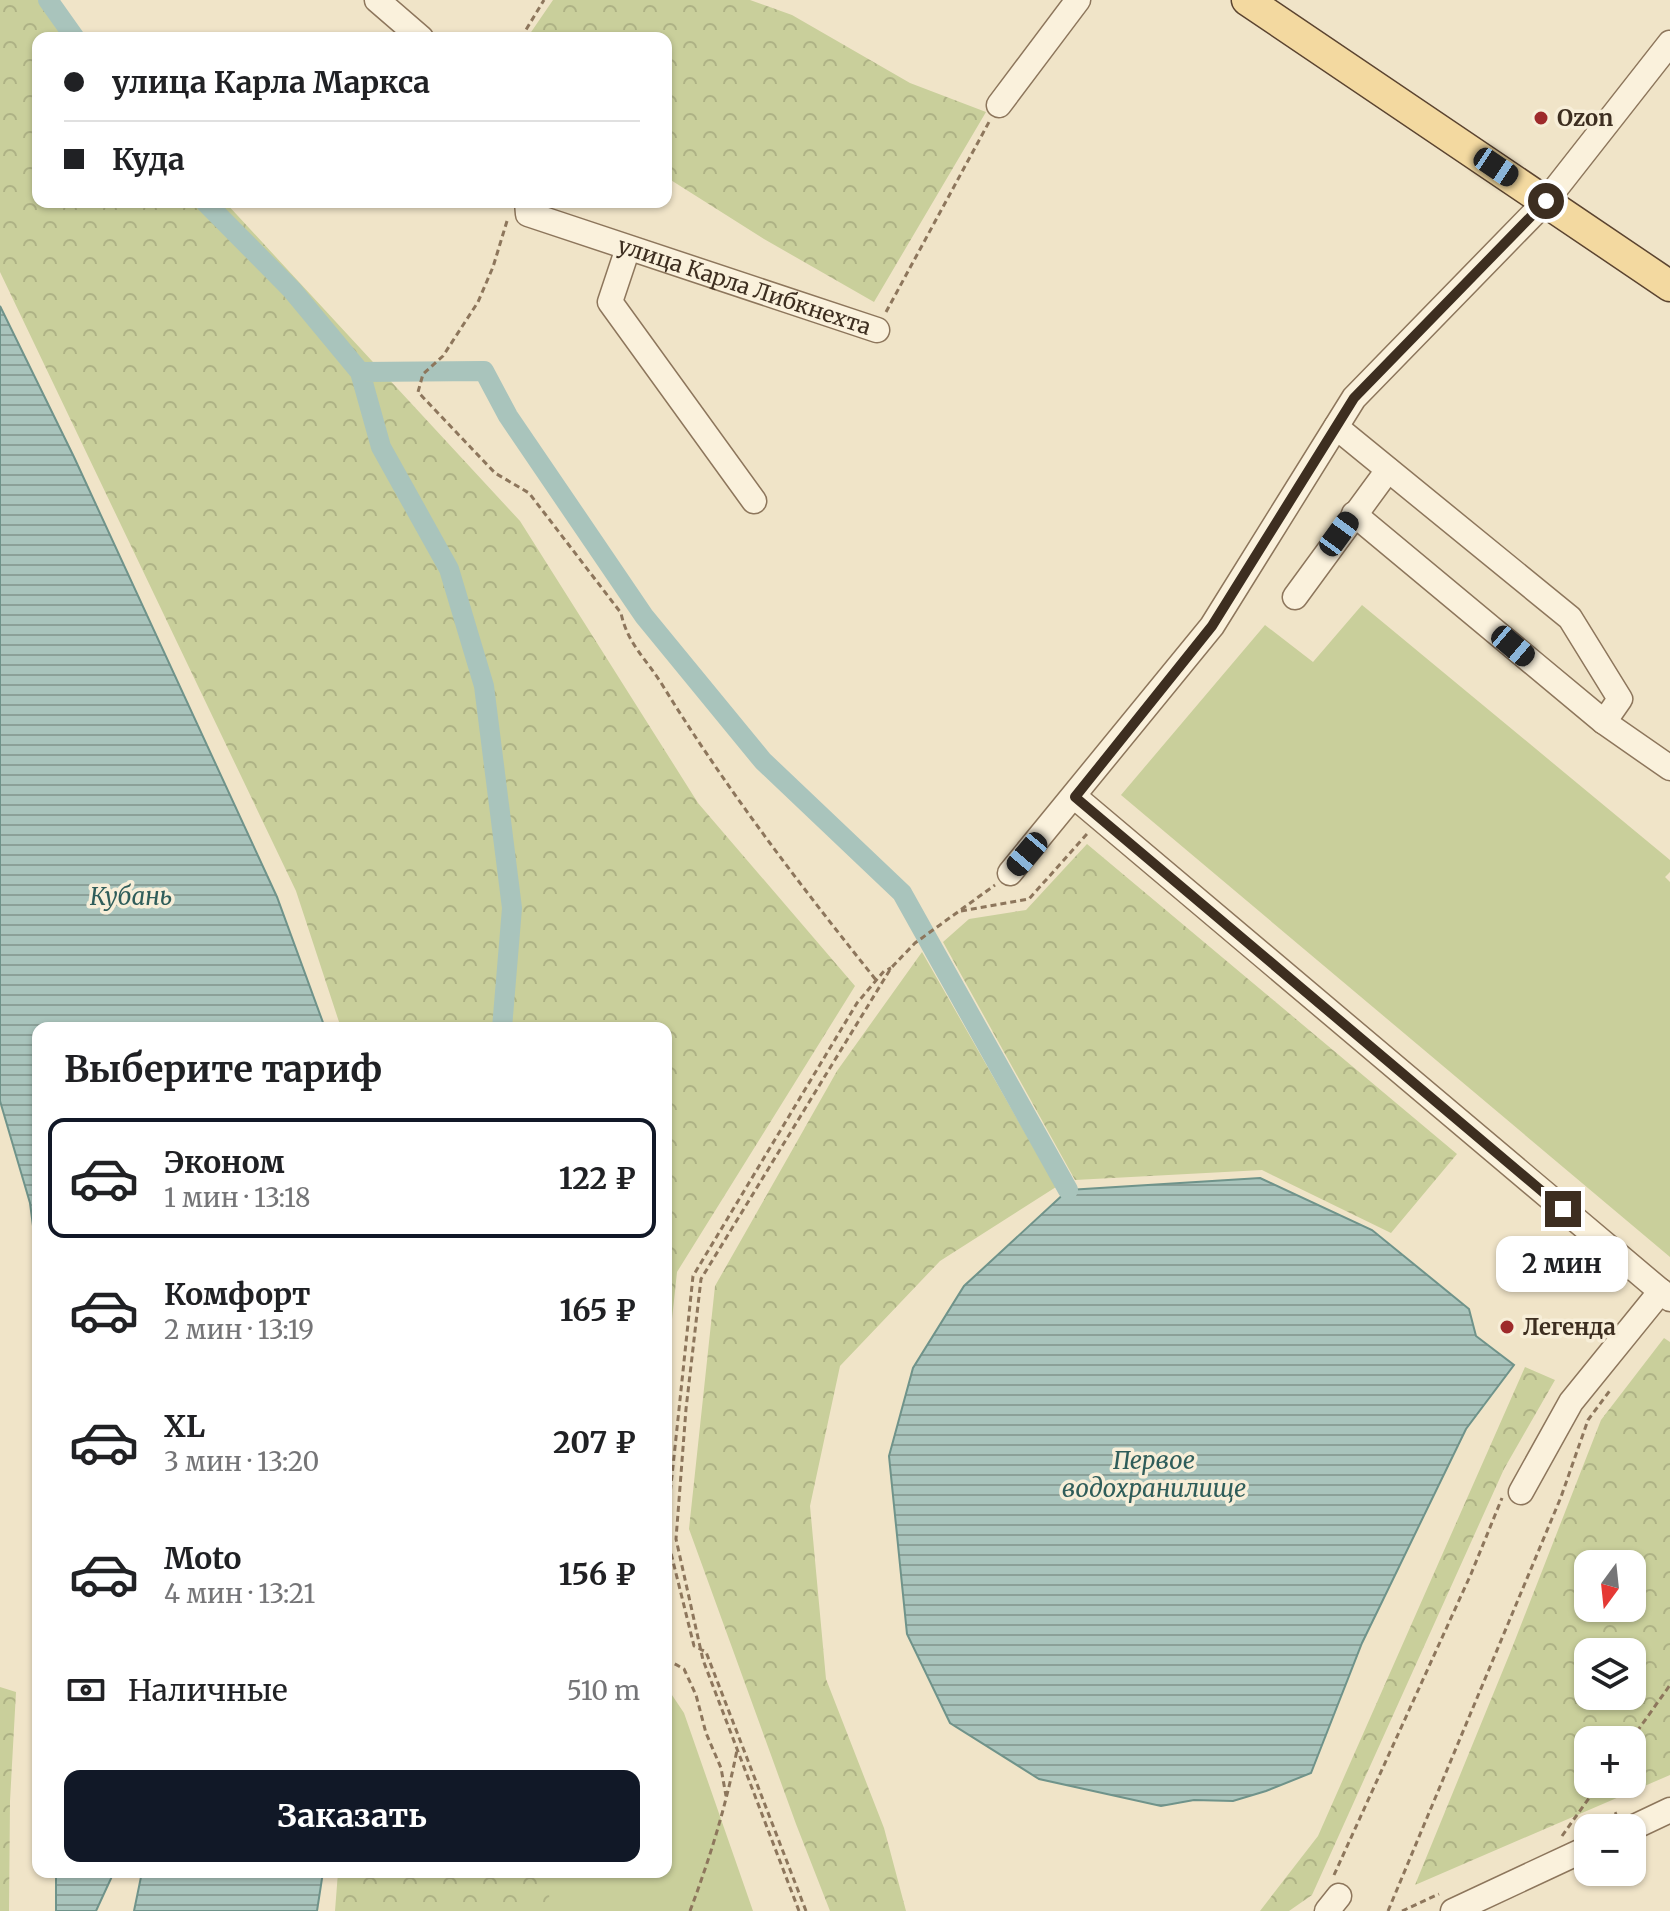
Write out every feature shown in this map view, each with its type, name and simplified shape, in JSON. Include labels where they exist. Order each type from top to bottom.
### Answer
[{"type":"main road","points":[[1247,0],[1670,286]]},
{"type":"street","points":[[377,0],[414,32]]},
{"type":"street","points":[[999,105],[1078,0]]},
{"type":"street","points":[[1010,873],[1212,626],[1354,398],[1546,201],[1670,43]]},
{"type":"street","name":"улица Карла Либкнехта","points":[[518,208],[628,248],[877,330]]},
{"type":"street","points":[[628,248],[610,302],[754,501]]},
{"type":"street","points":[[1336,427],[1570,618],[1620,699],[1604,722]]},
{"type":"street","points":[[1295,597],[1388,470]]},
{"type":"street","points":[[1354,514],[1604,722],[1670,768]]},
{"type":"street","points":[[1075,797],[1665,1295],[1571,1402],[1512,1494]]},
{"type":"street","points":[[1646,1821],[1670,1810]]},
{"type":"street","points":[[1453,1911],[1574,1855]]},
{"type":"path","points":[[525,32],[544,0]]},
{"type":"path","name":"улица Карла Либкнехта","points":[[877,330],[999,105]]},
{"type":"path","points":[[518,208],[478,302],[443,356],[423,374],[418,392],[495,473],[529,493],[621,613],[625,634],[656,675],[710,763],[876,980]]},
{"type":"path","points":[[961,911],[1029,899],[1089,831]]},
{"type":"path","points":[[672,1476],[693,1276],[857,1003],[915,943],[1010,873]]},
{"type":"path","points":[[799,1911],[700,1650],[676,1539],[686,1409],[701,1279],[891,968]]},
{"type":"path","points":[[1388,1911],[1561,1497],[1588,1420],[1614,1385]]},
{"type":"path","points":[[1333,1896],[1471,1574],[1512,1494]]},
{"type":"path","points":[[672,1557],[694,1646],[706,1652],[806,1911]]},
{"type":"path","points":[[672,1662],[684,1669],[696,1695],[706,1733],[721,1768],[727,1800]]},
{"type":"path","points":[[1641,1726],[1670,1685]]},
{"type":"path","points":[[690,1911],[727,1800],[737,1749]]},
{"type":"path","points":[[1560,1838],[1589,1798]]},
{"type":"green space","points":[[0,0],[38,0],[68,32],[32,32],[32,208],[231,208],[520,521],[698,803],[855,986],[677,1272],[672,1319],[672,1022],[339,1022],[296,891],[0,272]]},
{"type":"green space","points":[[553,0],[750,0],[792,15],[910,83],[986,112],[874,302],[764,239],[672,181],[672,32],[531,32]]},
{"type":"green space","points":[[1362,605],[1670,860],[1670,872],[1665,877],[1670,882],[1670,1257],[1121,795],[1265,625],[1313,662]]},
{"type":"green space","points":[[1087,844],[1457,1154],[1391,1233],[1262,1170],[1075,1180],[943,942],[969,919],[1026,910]]},
{"type":"green space","points":[[922,952],[1056,1187],[940,1261],[840,1366],[810,1506],[826,1679],[884,1828],[906,1911],[830,1911],[689,1529],[715,1286],[837,1071]]},
{"type":"green space","points":[[1664,1338],[1670,1342],[1670,1775],[1646,1785],[1646,1726],[1574,1726],[1574,1798],[1617,1798],[1415,1885],[1601,1420]]},
{"type":"green space","points":[[1525,1367],[1555,1380],[1504,1469],[1312,1895],[1289,1911],[1260,1911],[1318,1836]]},
{"type":"green space","points":[[0,1687],[16,1692],[10,1801],[9,1911],[0,1911]]},
{"type":"green space","points":[[672,1695],[684,1713],[753,1911],[533,1911],[531,1878],[672,1878]]},
{"type":"green space","points":[[338,1878],[548,1878],[550,1911],[335,1911]]},
{"type":"water","name":"Кубань","points":[[0,306],[74,457],[277,897],[323,1022],[32,1022],[32,1218],[0,1101]]},
{"type":"water","name":"Первое водохранилище","points":[[1260,1178],[1372,1230],[1469,1309],[1476,1336],[1514,1365],[1466,1429],[1362,1643],[1311,1773],[1233,1801],[1194,1800],[1161,1806],[1039,1779],[950,1723],[907,1634],[889,1456],[913,1368],[964,1286],[1068,1190]]},
{"type":"water","points":[[56,1878],[111,1878],[96,1911],[56,1911]]},
{"type":"water","points":[[141,1878],[322,1878],[317,1911],[134,1911]]},
{"type":"waterway","points":[[48,0],[71,32]]},
{"type":"waterway","points":[[211,208],[292,290],[360,372]]},
{"type":"waterway","points":[[502,1022],[512,908],[484,686],[449,569],[381,447],[360,372],[484,371],[508,416],[644,616],[763,761],[902,893],[1068,1190]]},
{"type":"place","name":"Ozon","points":[[1541,118]]},
{"type":"place","name":"Легенда","points":[[1507,1327]]},
{"type":"route","points":[[1546,201],[1354,398],[1212,626],[1075,797],[1563,1209]]}]
